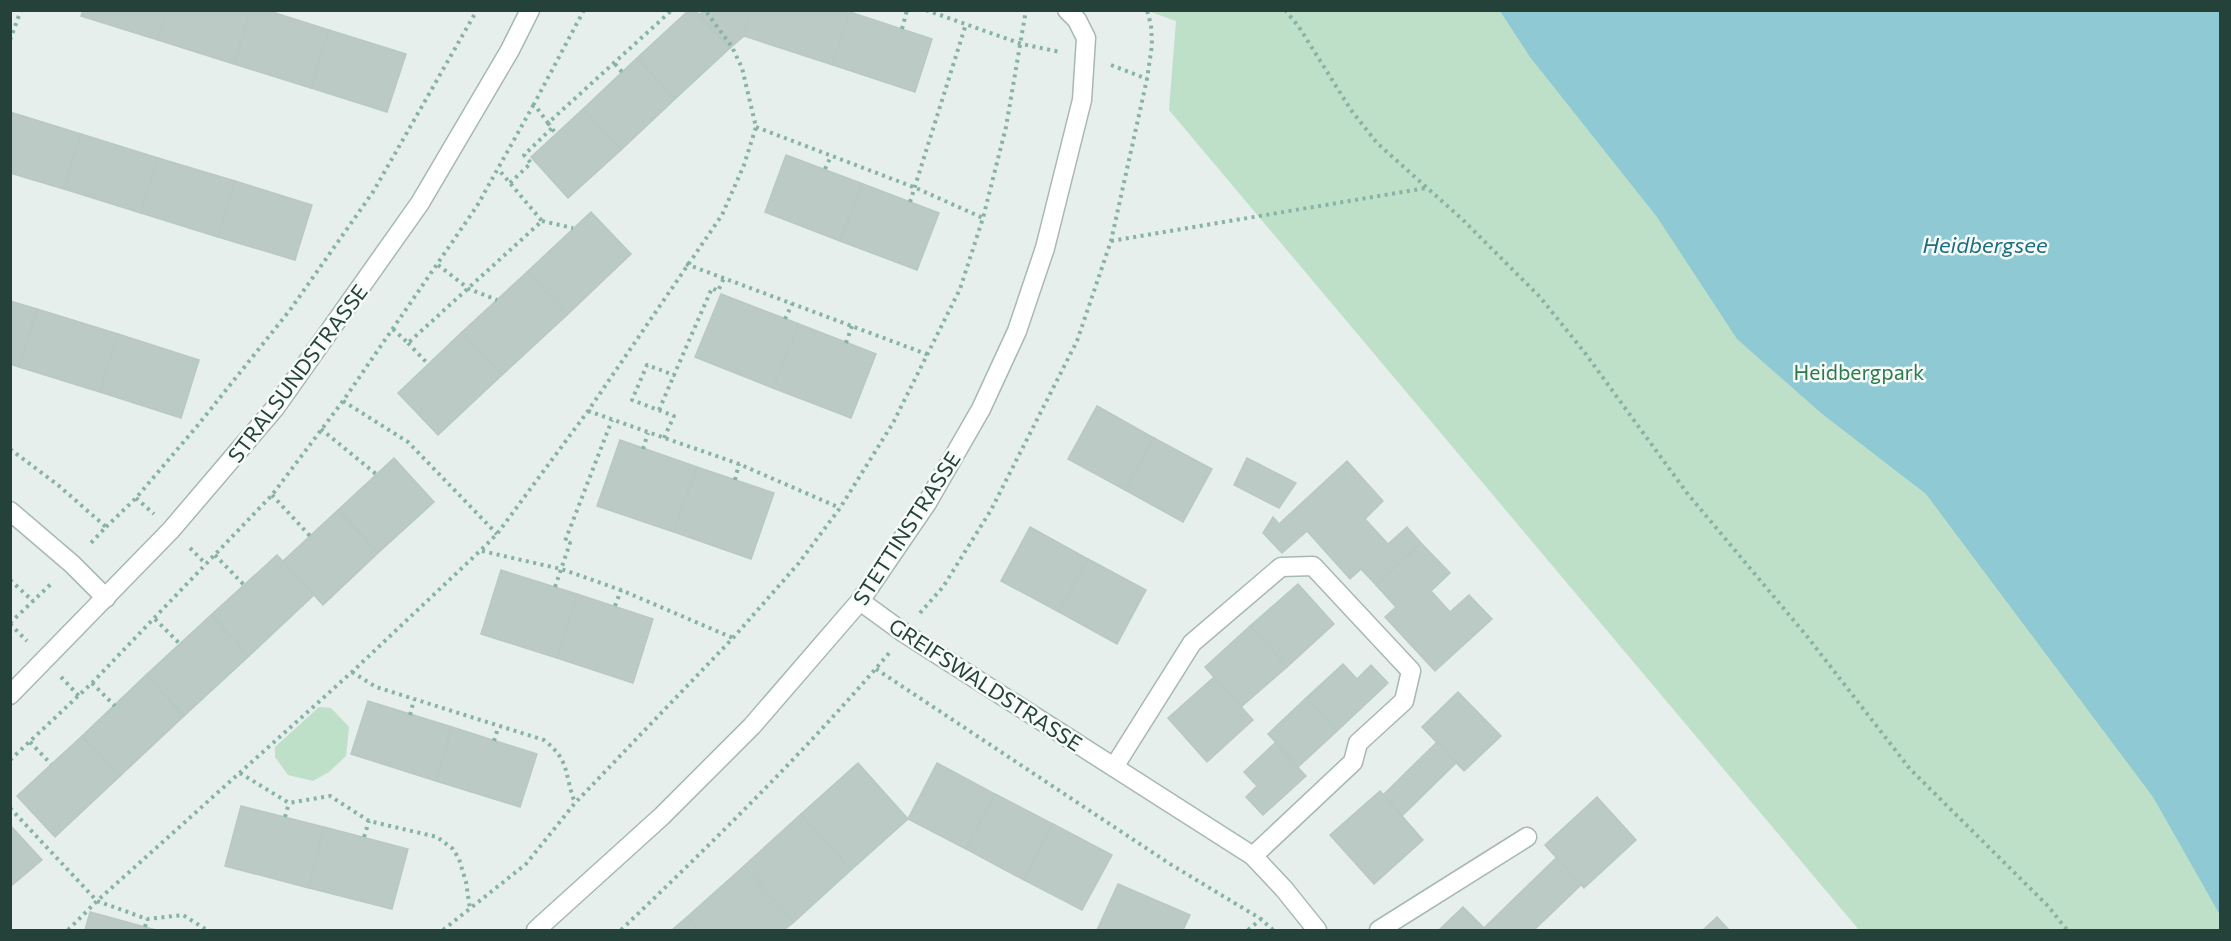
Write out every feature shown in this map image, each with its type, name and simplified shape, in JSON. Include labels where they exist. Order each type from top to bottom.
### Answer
[{"type":"street","name":"STRALSUNDSTRASSE","points":[[10,695],[106,598],[222,473],[275,408],[420,203],[510,50],[530,10]]},
{"type":"street","name":"STETTINSTRASSE","points":[[536,930],[662,816],[752,726],[860,601],[927,503],[976,418],[1017,331],[1047,239],[1082,100],[1086,38],[1072,15]]},
{"type":"street","points":[[10,511],[72,564],[106,598]]},
{"type":"street","points":[[1114,766],[1192,643],[1281,567],[1313,567],[1411,671],[1404,701],[1358,743],[1353,762],[1253,856]]},
{"type":"street","name":"GREIFSWALDSTRASSE","points":[[860,601],[904,633],[1253,856],[1284,889],[1317,930]]},
{"type":"street","points":[[1379,930],[1527,837]]},
{"type":"path","points":[[10,40],[21,10]]},
{"type":"path","points":[[106,527],[136,498],[198,425],[290,310],[373,192],[477,10]]},
{"type":"path","points":[[10,760],[92,684],[272,495],[343,401],[438,265],[499,170],[584,10]]},
{"type":"path","points":[[548,123],[672,10]]},
{"type":"path","points":[[68,930],[97,901],[352,672],[481,550],[497,534],[588,411],[722,214],[744,165],[756,127],[742,68],[732,47],[705,10]]},
{"type":"path","points":[[902,29],[907,10]]},
{"type":"path","points":[[926,10],[1022,44],[1062,52]]},
{"type":"path","points":[[443,930],[526,864],[574,803],[733,638],[798,564],[840,508],[893,423],[960,289],[983,218],[1006,127],[1026,10]]},
{"type":"path","points":[[922,610],[943,587],[991,510],[1077,341],[1112,241],[1147,79],[1152,45],[1151,24],[1147,10]]},
{"type":"path","points":[[1285,10],[1364,127],[1404,170],[1427,188],[1502,257],[1540,297],[1585,353],[1687,493],[1806,635],[1910,769],[2048,906],[2067,930]]},
{"type":"path","points":[[910,202],[966,24]]},
{"type":"path","points":[[1103,62],[1147,79]]},
{"type":"path","points":[[615,64],[622,72]]},
{"type":"path","points":[[534,104],[556,134]]},
{"type":"path","points":[[756,127],[916,188],[983,218]]},
{"type":"path","points":[[510,183],[531,163],[524,155],[552,128]]},
{"type":"path","points":[[825,170],[831,156]]},
{"type":"path","points":[[499,170],[542,221],[573,228]]},
{"type":"path","points":[[1112,241],[1427,188]]},
{"type":"path","points":[[408,343],[542,221]]},
{"type":"path","points":[[686,264],[929,355]]},
{"type":"path","points":[[438,265],[469,289],[497,300]]},
{"type":"path","points":[[659,410],[712,288],[718,291],[724,278]]},
{"type":"path","points":[[785,319],[792,304]]},
{"type":"path","points":[[846,343],[852,326]]},
{"type":"path","points":[[393,329],[428,364]]},
{"type":"path","points":[[664,438],[674,416],[633,400],[647,365],[674,375]]},
{"type":"path","points":[[343,401],[408,442],[497,534]]},
{"type":"path","points":[[588,411],[739,464],[840,508]]},
{"type":"path","points":[[555,587],[570,543],[565,541],[612,420]]},
{"type":"path","points":[[321,429],[376,474]]},
{"type":"path","points":[[643,449],[648,433]]},
{"type":"path","points":[[735,480],[739,464]]},
{"type":"path","points":[[272,495],[310,536]]},
{"type":"path","points":[[481,550],[561,569],[621,590],[733,638]]},
{"type":"path","points":[[215,555],[244,585]]},
{"type":"path","points":[[10,580],[33,601],[10,623]]},
{"type":"path","points":[[615,606],[621,590]]},
{"type":"path","points":[[155,619],[180,644]]},
{"type":"path","points":[[621,930],[718,837],[816,736],[895,647]]},
{"type":"path","points":[[876,669],[1170,864],[1261,919],[1273,930]]},
{"type":"path","points":[[352,672],[376,687],[498,728],[544,740],[558,751],[565,763],[574,803]]},
{"type":"path","points":[[92,684],[115,706]]},
{"type":"path","points":[[410,714],[414,700]]},
{"type":"path","points":[[494,741],[498,728]]},
{"type":"path","points":[[30,742],[51,764]]},
{"type":"path","points":[[240,773],[289,803],[330,796],[369,821],[437,837],[453,849],[459,859],[466,882],[470,909]]},
{"type":"path","points":[[285,817],[289,803]]},
{"type":"path","points":[[10,808],[97,901],[147,918],[183,915],[207,930]]},
{"type":"path","points":[[364,837],[369,821]]},
{"type":"path","points":[[145,927],[147,918]]},
{"type":"path","points":[[1248,930],[1261,919]]},
{"type":"green space","name":"Heidbergpark","points":[[1148,11],[2220,11],[2220,930],[1859,930],[1169,110],[1176,21]]},
{"type":"green space","points":[[319,707],[331,708],[349,727],[346,756],[329,772],[313,781],[288,775],[275,757],[275,747]]},
{"type":"water","name":"Heidbergsee","points":[[1500,11],[2220,11],[2220,915],[2153,797],[1926,494],[1821,413],[1737,339],[1657,217],[1530,57]]},
{"type":"building","points":[[83,10],[167,10],[158,40],[81,16]]},
{"type":"building","points":[[167,10],[251,10],[234,64],[158,40]]},
{"type":"building","points":[[251,10],[266,10],[329,30],[311,88],[234,64]]},
{"type":"building","points":[[689,10],[695,10],[730,48],[675,99],[637,58]]},
{"type":"building","points":[[704,10],[752,10],[744,36],[730,48],[699,15]]},
{"type":"building","points":[[752,10],[846,10],[850,12],[833,65],[744,36]]},
{"type":"building","points":[[850,12],[932,39],[915,92],[833,65]]},
{"type":"building","points":[[329,30],[406,54],[387,112],[311,88]]},
{"type":"building","points":[[637,58],[675,99],[621,150],[583,109]]},
{"type":"building","points":[[583,109],[621,150],[568,198],[531,157]]},
{"type":"building","points":[[10,112],[81,134],[64,189],[10,173]]},
{"type":"building","points":[[81,134],[158,158],[141,213],[64,189]]},
{"type":"building","points":[[786,155],[863,184],[840,241],[765,212]]},
{"type":"building","points":[[158,158],[235,181],[218,237],[141,213]]},
{"type":"building","points":[[235,181],[312,205],[295,260],[218,237]]},
{"type":"building","points":[[863,184],[939,213],[917,270],[840,241]]},
{"type":"building","points":[[591,212],[631,254],[567,315],[527,272]]},
{"type":"building","points":[[527,272],[567,315],[502,375],[462,332]]},
{"type":"building","points":[[721,294],[799,324],[773,388],[695,357]]},
{"type":"building","points":[[10,301],[37,309],[19,367],[10,364]]},
{"type":"building","points":[[37,309],[118,334],[100,392],[19,367]]},
{"type":"building","points":[[799,324],[876,354],[851,418],[773,388]]},
{"type":"building","points":[[462,332],[502,375],[438,435],[398,393]]},
{"type":"building","points":[[118,334],[199,360],[181,418],[100,392]]},
{"type":"building","points":[[1097,406],[1154,438],[1125,490],[1068,459]]},
{"type":"building","points":[[1154,438],[1212,469],[1183,522],[1125,490]]},
{"type":"building","points":[[620,440],[697,467],[674,532],[597,506]]},
{"type":"building","points":[[394,458],[434,502],[378,553],[338,510]]},
{"type":"building","points":[[1247,458],[1296,483],[1279,508],[1234,485]]},
{"type":"building","points":[[1347,461],[1383,501],[1365,519],[1388,544],[1407,527],[1421,543],[1376,585],[1361,569],[1350,579],[1307,531],[1282,553],[1263,533],[1273,517],[1279,524]]},
{"type":"building","points":[[697,467],[774,493],[751,559],[674,532]]},
{"type":"building","points":[[338,510],[378,553],[323,605],[283,561]]},
{"type":"building","points":[[1030,527],[1088,559],[1059,612],[1001,581]]},
{"type":"building","points":[[1421,543],[1450,573],[1431,591],[1450,612],[1469,595],[1492,619],[1435,671],[1385,617],[1396,607],[1376,585]]},
{"type":"building","points":[[277,555],[314,595],[249,656],[211,615]]},
{"type":"building","points":[[1088,559],[1146,590],[1117,644],[1059,612]]},
{"type":"building","points":[[501,570],[577,594],[557,658],[481,634]]},
{"type":"building","points":[[1298,584],[1334,624],[1287,667],[1250,626]]},
{"type":"building","points":[[577,594],[653,619],[633,683],[557,658]]},
{"type":"building","points":[[211,615],[249,656],[184,716],[146,675]]},
{"type":"building","points":[[1250,626],[1287,667],[1241,707],[1205,667]]},
{"type":"building","points":[[1343,664],[1357,679],[1371,665],[1388,683],[1337,731],[1306,698]]},
{"type":"building","points":[[146,675],[184,716],[120,776],[82,736]]},
{"type":"building","points":[[1214,677],[1253,720],[1207,762],[1168,718]]},
{"type":"building","points":[[1458,692],[1501,736],[1464,771],[1422,727]]},
{"type":"building","points":[[1306,698],[1337,731],[1298,767],[1268,734]]},
{"type":"building","points":[[368,701],[452,727],[436,781],[351,754]]},
{"type":"building","points":[[452,727],[537,754],[520,807],[436,781]]},
{"type":"building","points":[[82,736],[120,776],[55,837],[17,796]]},
{"type":"building","points":[[1437,742],[1456,763],[1402,816],[1383,795]]},
{"type":"building","points":[[1275,743],[1306,776],[1263,815],[1246,797],[1257,786],[1244,772]]},
{"type":"building","points":[[858,763],[908,819],[851,870],[801,814]]},
{"type":"building","points":[[937,763],[995,794],[966,849],[908,819]]},
{"type":"building","points":[[1380,791],[1423,840],[1374,884],[1330,835]]},
{"type":"building","points":[[995,794],[1053,824],[1024,880],[966,849]]},
{"type":"building","points":[[1597,797],[1636,840],[1584,888],[1545,845]]},
{"type":"building","points":[[241,806],[324,827],[309,888],[225,866]]},
{"type":"building","points":[[801,814],[851,870],[794,922],[744,866]]},
{"type":"building","points":[[1053,824],[1112,855],[1082,910],[1024,880]]},
{"type":"building","points":[[10,825],[42,860],[10,887]]},
{"type":"building","points":[[324,827],[408,849],[392,909],[309,888]]},
{"type":"building","points":[[1556,858],[1581,885],[1534,930],[1486,930],[1484,928]]},
{"type":"building","points":[[744,866],[794,922],[784,930],[699,930],[687,917]]},
{"type":"building","points":[[1118,884],[1190,915],[1183,930],[1097,930]]},
{"type":"building","points":[[1463,907],[1486,930],[1439,930]]},
{"type":"building","points":[[90,912],[156,930],[85,930]]},
{"type":"building","points":[[687,917],[699,930],[672,930]]},
{"type":"building","points":[[1717,917],[1729,930],[1703,930]]}]
